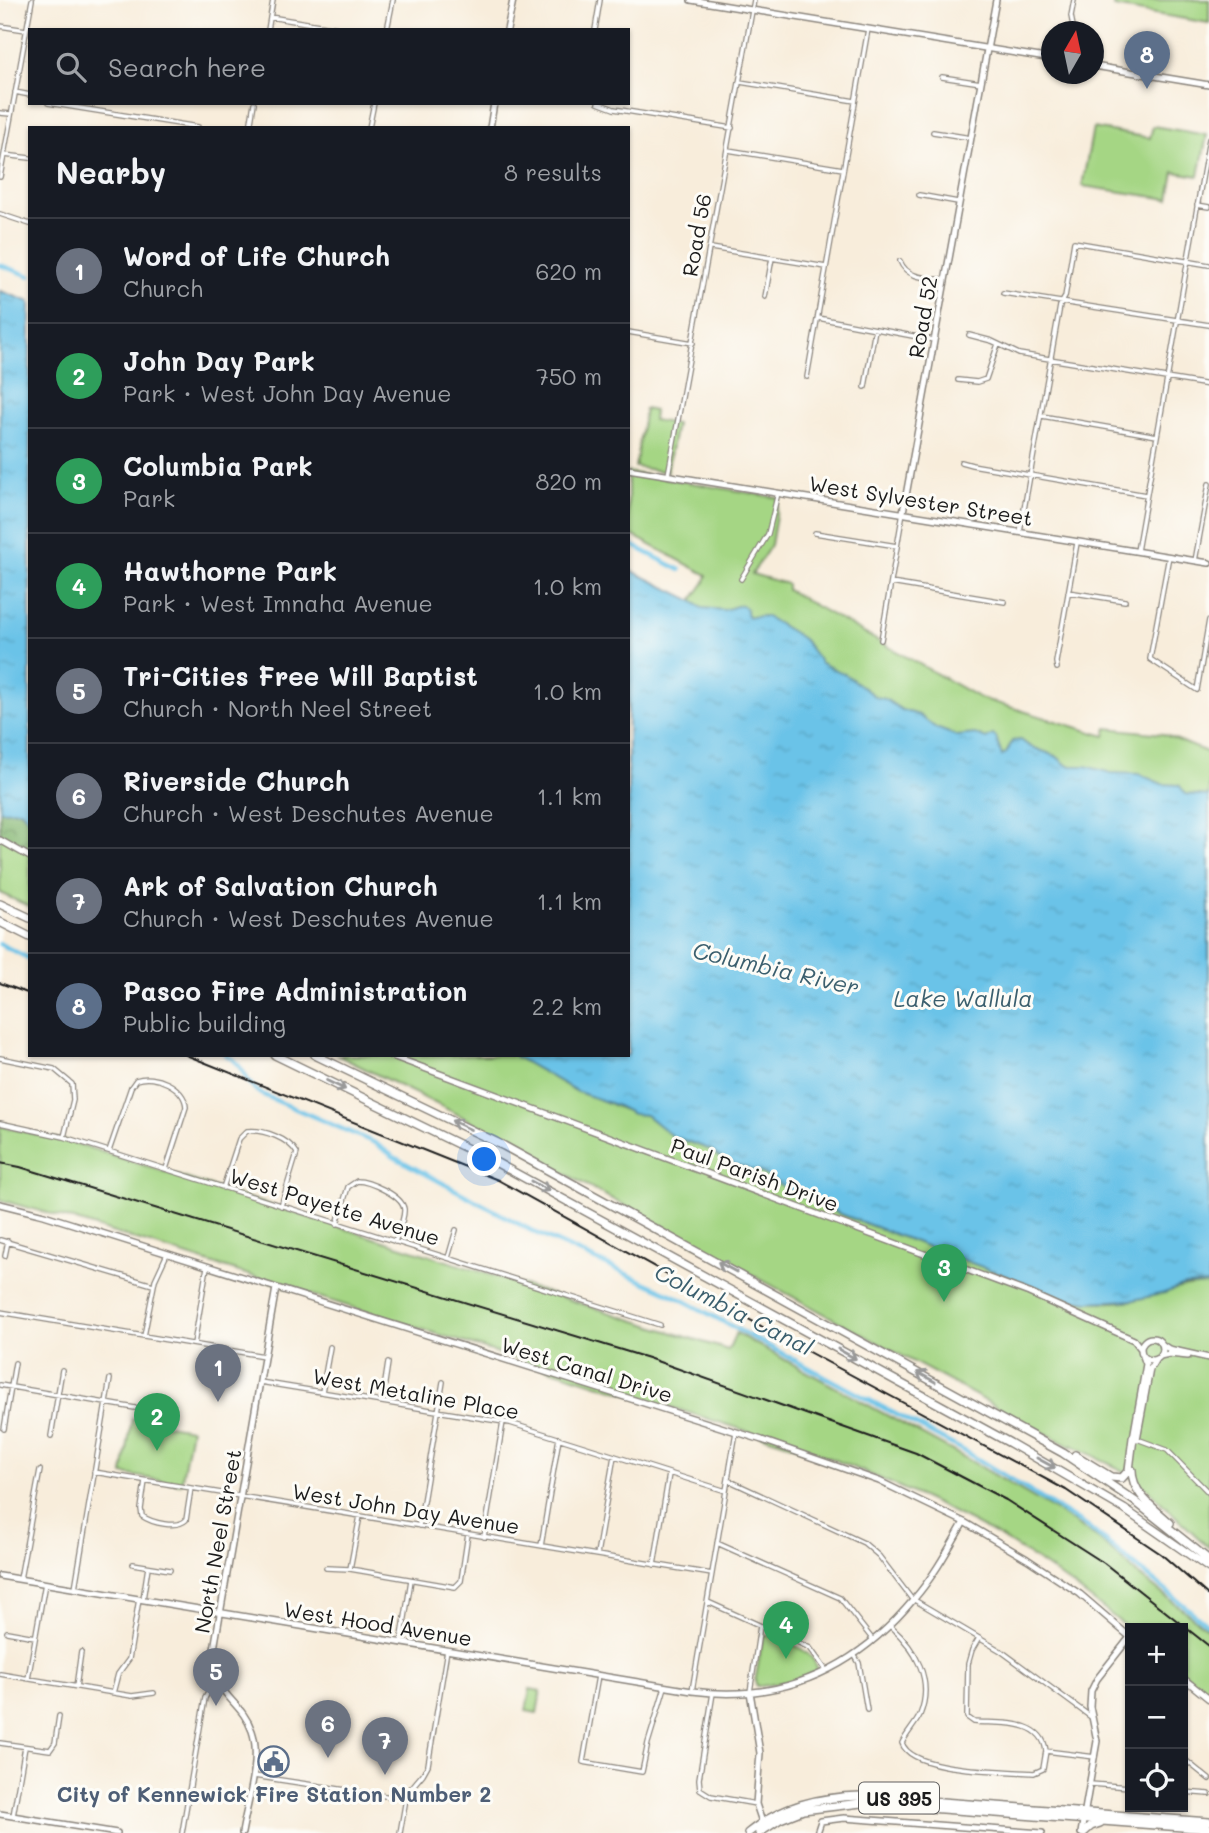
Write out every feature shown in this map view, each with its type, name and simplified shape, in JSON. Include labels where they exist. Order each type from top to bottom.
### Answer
[{"type":"highway","points":[[0,904],[28,917]]},
{"type":"highway","points":[[0,922],[28,936]]},
{"type":"highway","points":[[279,1057],[497,1163],[1000,1438],[1124,1509],[1209,1568]]},
{"type":"highway","points":[[319,1057],[504,1146],[1063,1453],[1136,1502],[1209,1560]]},
{"type":"highway","points":[[965,1399],[1044,1437],[1115,1478],[1122,1478],[1128,1473],[1135,1438]]},
{"type":"highway","points":[[1135,1438],[1132,1471],[1137,1490],[1209,1560]]},
{"type":"highway","name":"US 395","points":[[748,1833],[803,1810],[851,1803],[1209,1822]]},
{"type":"highway","name":"US 395","points":[[1084,1816],[1107,1821],[1209,1829]]},
{"type":"highway","points":[[1082,1833],[1093,1825],[1107,1821]]},
{"type":"street","points":[[0,177],[32,0]]},
{"type":"street","points":[[268,28],[273,0]]},
{"type":"street","points":[[387,28],[393,0]]},
{"type":"street","points":[[508,28],[513,0]]},
{"type":"street","points":[[595,28],[600,0]]},
{"type":"street","points":[[691,0],[1041,57]]},
{"type":"street","name":"Road 56","points":[[668,475],[754,0]]},
{"type":"street","name":"Road 52","points":[[881,640],[996,0]]},
{"type":"street","points":[[1072,21],[1074,0]]},
{"type":"street","points":[[270,17],[338,28]]},
{"type":"street","points":[[0,26],[26,30]]},
{"type":"street","points":[[807,377],[868,29]]},
{"type":"street","points":[[1104,68],[1209,85]]},
{"type":"street","points":[[943,77],[981,83]]},
{"type":"street","points":[[739,82],[855,101]]},
{"type":"street","points":[[15,92],[28,95]]},
{"type":"street","points":[[59,105],[171,125]]},
{"type":"street","points":[[250,126],[254,105]]},
{"type":"street","points":[[369,126],[373,105]]},
{"type":"street","points":[[490,126],[494,105]]},
{"type":"street","points":[[603,105],[732,128]]},
{"type":"street","points":[[0,113],[11,114]]},
{"type":"street","points":[[933,132],[971,138]]},
{"type":"street","points":[[1136,551],[1209,139]]},
{"type":"street","points":[[728,150],[843,169]]},
{"type":"street","points":[[4,155],[28,158]]},
{"type":"street","points":[[919,195],[959,202]]},
{"type":"street","points":[[1197,205],[1209,207]]},
{"type":"street","points":[[0,214],[28,223]]},
{"type":"street","points":[[1020,532],[1074,242],[1209,265]]},
{"type":"street","points":[[710,248],[827,267]]},
{"type":"street","points":[[765,297],[772,258]]},
{"type":"street","points":[[900,261],[912,274],[945,280]]},
{"type":"street","points":[[1003,293],[1209,325]]},
{"type":"street","points":[[818,318],[934,340]]},
{"type":"street","points":[[865,387],[875,329]]},
{"type":"street","points":[[630,332],[693,343]]},
{"type":"street","points":[[969,335],[1019,354],[1209,385]]},
{"type":"street","points":[[958,380],[977,382],[986,379],[998,344]]},
{"type":"street","points":[[1041,416],[1157,436]]},
{"type":"street","points":[[961,462],[1146,495]]},
{"type":"street","name":"West Sylvester Street","points":[[630,469],[1209,563]]},
{"type":"street","points":[[1195,561],[1209,484]]},
{"type":"street","points":[[741,579],[768,534],[778,493]]},
{"type":"street","points":[[815,533],[897,547]]},
{"type":"street","points":[[1057,668],[1077,541]]},
{"type":"street","points":[[1168,556],[1150,659],[1197,690],[1209,620]]},
{"type":"street","points":[[891,583],[1005,602]]},
{"type":"street","points":[[1068,592],[1125,601]]},
{"type":"street","points":[[0,840],[28,856]]},
{"type":"street","name":"Paul Parish Drive","points":[[394,1057],[1018,1289],[1135,1341],[1141,1349]]},
{"type":"street","points":[[0,1058],[54,1069],[72,1084],[74,1094],[64,1138]]},
{"type":"street","points":[[109,1152],[131,1087],[136,1080],[149,1078],[178,1090],[185,1099],[186,1107],[166,1169]]},
{"type":"street","name":"West Payette Avenue","points":[[0,1123],[64,1138],[166,1169],[660,1325]]},
{"type":"street","points":[[223,1188],[239,1139],[247,1131],[261,1132],[288,1142],[297,1153],[281,1206]]},
{"type":"street","points":[[337,1224],[348,1187],[356,1181],[368,1182],[398,1198],[403,1205],[395,1242]]},
{"type":"street","name":"West Canal Drive","points":[[0,1205],[44,1215],[736,1432],[868,1477],[964,1522],[1027,1559],[1080,1594],[1125,1633]]},
{"type":"street","points":[[448,1258],[456,1230]]},
{"type":"street","points":[[0,1240],[153,1285]]},
{"type":"street","points":[[5,1256],[8,1241]]},
{"type":"street","points":[[144,1336],[153,1285],[167,1254]]},
{"type":"street","points":[[54,1264],[57,1255]]},
{"type":"street","points":[[194,1344],[207,1267]]},
{"type":"street","points":[[103,1277],[104,1270]]},
{"type":"street","name":"North Neel Street","points":[[219,1686],[213,1660],[276,1288]]},
{"type":"street","points":[[0,1312],[264,1356]]},
{"type":"street","name":"Paul Parish Drive","points":[[1108,1328],[1149,1338]]},
{"type":"street","points":[[1135,1438],[1146,1365],[1141,1349],[1144,1341],[1149,1338],[1156,1339],[1168,1349],[1206,1357]]},
{"type":"street","points":[[1135,1438],[1150,1370],[1163,1349],[1161,1343]]},
{"type":"street","points":[[322,1392],[330,1347]]},
{"type":"street","points":[[1143,1356],[1149,1360],[1169,1353],[1206,1357]]},
{"type":"street","points":[[4,1429],[15,1363]]},
{"type":"street","points":[[382,1402],[388,1363]]},
{"type":"street","points":[[51,1436],[62,1370]]},
{"type":"street","points":[[75,1588],[110,1379]]},
{"type":"street","name":"West Metaline Place","points":[[260,1382],[503,1422],[726,1491]]},
{"type":"street","points":[[419,1526],[443,1382]]},
{"type":"street","points":[[0,1385],[135,1408]]},
{"type":"street","points":[[484,1537],[503,1422]]},
{"type":"street","points":[[692,1691],[736,1432]]},
{"type":"street","points":[[541,1546],[559,1438]]},
{"type":"street","points":[[1135,1438],[1167,1450],[1209,1493]]},
{"type":"street","points":[[597,1555],[614,1456]]},
{"type":"street","points":[[20,1579],[40,1469]]},
{"type":"street","name":"West John Day Avenue","points":[[94,1472],[712,1574]]},
{"type":"street","points":[[654,1565],[669,1474]]},
{"type":"street","points":[[728,1480],[864,1543],[879,1556],[908,1596],[1027,1669],[1092,1717]]},
{"type":"street","points":[[145,1481],[142,1516],[147,1520],[176,1525],[186,1520],[191,1488]]},
{"type":"street","points":[[351,1569],[360,1516]]},
{"type":"street","name":"West Hood Avenue","points":[[0,1576],[665,1687],[713,1693],[751,1692],[785,1687],[827,1672],[855,1656],[914,1600],[964,1522]]},
{"type":"street","points":[[326,1568],[351,1569],[455,1587],[460,1585],[468,1534]]},
{"type":"street","points":[[717,1544],[840,1598],[873,1640]]},
{"type":"street","points":[[133,1564],[170,1570]]},
{"type":"street","points":[[113,1693],[116,1679],[129,1658],[148,1567]]},
{"type":"street","points":[[401,1643],[411,1580]]},
{"type":"street","points":[[28,1679],[45,1583]]},
{"type":"street","points":[[707,1602],[812,1649],[827,1672]]},
{"type":"street","points":[[888,1625],[912,1649],[924,1680],[921,1711],[902,1745],[912,1756],[933,1764],[1034,1773],[1043,1769],[1046,1751],[1042,1737],[1032,1728],[974,1723],[969,1719],[968,1664],[979,1638]]},
{"type":"street","points":[[760,1626],[751,1692],[760,1753],[757,1804],[763,1829]]},
{"type":"street","points":[[7,1632],[36,1637]]},
{"type":"street","points":[[1082,1833],[1097,1741],[1090,1699],[1093,1687],[1125,1644]]},
{"type":"street","points":[[400,1833],[405,1799],[410,1787],[428,1765],[447,1650]]},
{"type":"street","points":[[76,1687],[81,1652]]},
{"type":"street","points":[[855,1656],[859,1663],[867,1710]]},
{"type":"street","points":[[1023,1675],[1027,1669]]},
{"type":"street","points":[[0,1674],[137,1697],[154,1693]]},
{"type":"street","points":[[598,1676],[583,1762],[642,1772],[665,1687]]},
{"type":"street","points":[[1188,1682],[1209,1699]]},
{"type":"street","points":[[182,1833],[205,1698],[209,1691],[219,1686],[243,1714],[250,1727],[255,1748],[242,1833]]},
{"type":"street","points":[[713,1693],[699,1779],[702,1791],[711,1796],[757,1804]]},
{"type":"street","points":[[0,1742],[52,1749],[60,1716]]},
{"type":"street","points":[[13,1816],[25,1746]]},
{"type":"street","points":[[1046,1751],[1095,1757]]},
{"type":"street","points":[[1188,1762],[1209,1779]]},
{"type":"street","points":[[252,1776],[405,1799]]},
{"type":"street","points":[[1090,1784],[1125,1787]]},
{"type":"street","points":[[1188,1792],[1209,1794]]},
{"type":"street","points":[[0,1814],[117,1833]]},
{"type":"street","points":[[817,1833],[821,1821],[859,1818],[1042,1833]]},
{"type":"green space","points":[[1115,0],[1209,0],[1209,23],[1114,7]]},
{"type":"green space","points":[[1153,126],[1207,135],[1199,176],[1174,172],[1169,199],[1082,186],[1093,128],[1150,138]]},
{"type":"green space","points":[[645,409],[654,411],[653,420],[676,424],[667,472],[635,467]]},
{"type":"green space","points":[[630,472],[779,498],[771,545],[752,574],[787,584],[787,590],[980,698],[1105,736],[1107,728],[1163,734],[1209,753],[1209,833],[1046,783],[686,609],[707,575],[630,534]]},
{"type":"green space","points":[[21,810],[28,819],[28,851],[0,835],[0,811]]},
{"type":"green space","points":[[0,811],[28,821],[28,906],[0,893]]},
{"type":"green space","points":[[341,1057],[517,1057],[578,1092],[646,1115],[680,1139],[712,1150],[717,1156],[761,1173],[795,1193],[843,1215],[1071,1300],[1121,1302],[1209,1284],[1209,1548],[1147,1489],[1118,1468],[1072,1445],[1071,1447],[536,1158],[537,1154]]},
{"type":"green space","points":[[0,1126],[71,1142],[728,1350],[736,1333],[969,1460],[1100,1540],[1141,1577],[1209,1630],[1209,1694],[1188,1676],[1188,1623],[1125,1623],[1125,1626],[1013,1545],[940,1506],[865,1472],[814,1452],[73,1220],[0,1200]]},
{"type":"green space","points":[[132,1419],[191,1429],[181,1484],[123,1474]]},
{"type":"green space","points":[[766,1635],[790,1643],[805,1652],[816,1664],[817,1671],[792,1681],[757,1687],[755,1682],[763,1637]]},
{"type":"green space","points":[[530,1689],[541,1691],[537,1713],[526,1711]]},
{"type":"water","points":[[0,291],[28,301],[28,819],[21,810],[0,811]]},
{"type":"water","name":"Lake Wallula","points":[[630,570],[702,608],[724,610],[740,605],[746,608],[748,617],[765,616],[804,640],[821,663],[845,674],[876,697],[919,715],[936,728],[957,736],[975,734],[986,739],[993,735],[1002,756],[1012,741],[1021,740],[1029,746],[1056,756],[1068,766],[1086,766],[1111,773],[1139,774],[1162,784],[1179,785],[1186,794],[1209,796],[1209,1284],[1185,1285],[1134,1300],[1088,1302],[1065,1298],[843,1215],[795,1193],[761,1173],[717,1156],[712,1150],[672,1136],[646,1115],[633,1114],[578,1092],[517,1057],[630,1057]]},
{"type":"waterway","points":[[0,265],[28,275]]},
{"type":"waterway","points":[[630,544],[680,570]]},
{"type":"waterway","name":"Columbia Canal","points":[[0,944],[28,958]]},
{"type":"waterway","name":"Columbia Canal","points":[[230,1057],[261,1094],[375,1143],[394,1157],[534,1232],[679,1298],[966,1452],[1089,1528],[1209,1626]]},
{"type":"railway","points":[[0,983],[28,993]]},
{"type":"railway","points":[[191,1057],[498,1180],[788,1341],[1066,1490],[1161,1554],[1209,1596]]},
{"type":"railway","points":[[0,1163],[648,1358],[916,1453],[1006,1500],[1104,1563],[1209,1646]]},
{"type":"place","name":"Pasco Fire Administration","points":[[1147,89]]},
{"type":"place","name":"Columbia Park","points":[[944,1302]]},
{"type":"place","name":"Word of Life Church","points":[[218,1402]]},
{"type":"place","name":"John Day Park","points":[[157,1451]]},
{"type":"place","name":"Hawthorne Park","points":[[786,1659]]},
{"type":"place","name":"Tri-Cities Free Will Baptist","points":[[216,1706]]},
{"type":"place","name":"Riverside Church","points":[[328,1758]]},
{"type":"place","name":"City of Kennewick Fire Station Number 2","points":[[274,1761]]},
{"type":"place","name":"Ark of Salvation Church","points":[[385,1775]]},
{"type":"water label","name":"Columbia River","points":[[776,968]]}]
